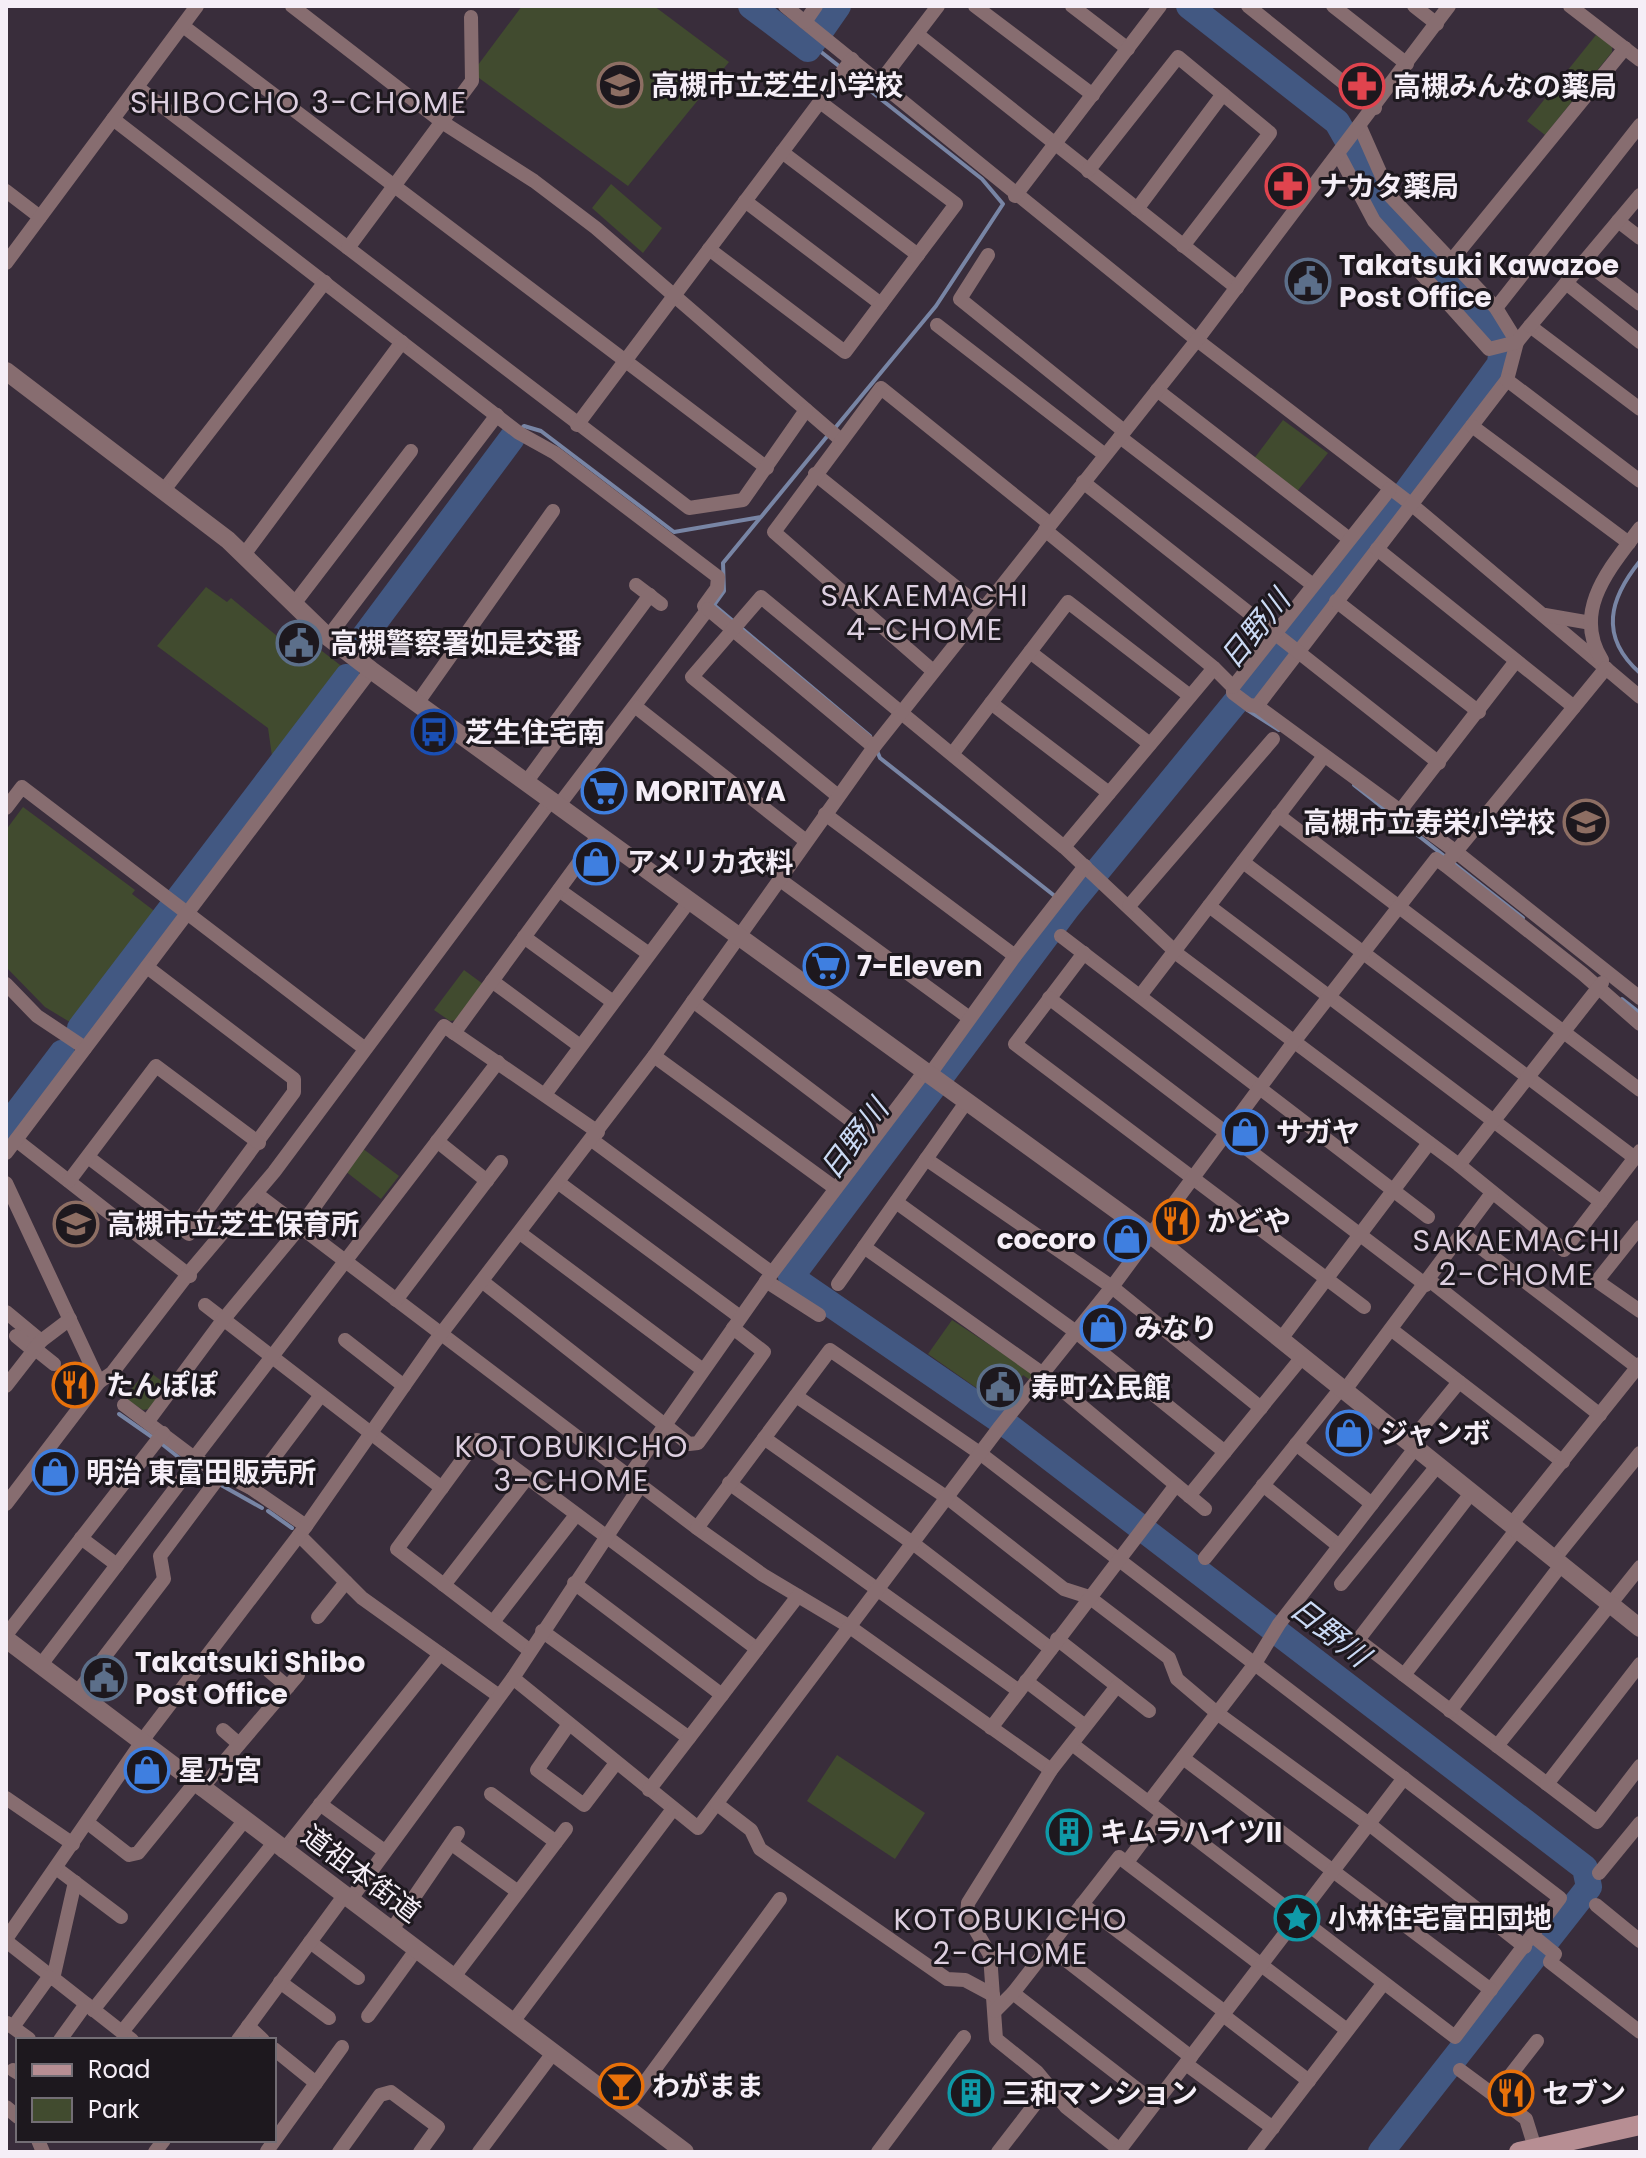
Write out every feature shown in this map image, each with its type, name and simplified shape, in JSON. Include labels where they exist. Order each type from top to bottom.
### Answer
[{"type":"main road","points":[[1527,2150],[1640,2125]]},
{"type":"street","points":[[6,263],[197,6]]},
{"type":"street","points":[[292,6],[442,122],[534,181],[583,218],[841,440]]},
{"type":"street","points":[[785,6],[830,40],[1015,196],[1410,503],[1640,697]]},
{"type":"street","points":[[809,24],[816,6]]},
{"type":"street","points":[[880,82],[938,6]]},
{"type":"street","points":[[975,6],[1093,95]]},
{"type":"street","points":[[1072,6],[1128,49]]},
{"type":"street","points":[[1015,196],[1160,6]]},
{"type":"street","points":[[1248,6],[1375,108]]},
{"type":"street","points":[[1333,6],[1407,64]]},
{"type":"street","points":[[1414,6],[1437,24]]},
{"type":"street","points":[[440,1654],[320,1804],[278,1847],[126,2037],[6,1940],[142,1744],[303,1530],[441,1333],[595,1136],[900,712],[1197,340],[1449,6]]},
{"type":"street","points":[[1570,6],[1640,60]]},
{"type":"street","points":[[348,248],[472,81],[471,17]]},
{"type":"street","points":[[183,26],[767,468]]},
{"type":"street","points":[[917,34],[1237,288]]},
{"type":"street","points":[[1451,261],[1625,48]]},
{"type":"street","points":[[1088,171],[1178,57],[1270,133],[1183,246]]},
{"type":"street","points":[[577,425],[852,59]]},
{"type":"street","points":[[137,87],[689,508],[743,500],[806,410]]},
{"type":"street","points":[[1137,209],[1223,94]]},
{"type":"street","points":[[709,249],[845,352],[956,204],[820,102]]},
{"type":"street","points":[[113,119],[497,415],[555,453],[718,577],[717,588],[704,606],[874,747]]},
{"type":"street","points":[[1496,308],[1640,125]]},
{"type":"street","points":[[1360,127],[1391,197],[1496,308],[1517,342]]},
{"type":"street","points":[[782,152],[918,255]]},
{"type":"street","points":[[1339,155],[1374,221],[1489,349],[1517,342]]},
{"type":"street","points":[[6,191],[40,217]]},
{"type":"street","points":[[1257,706],[1507,380],[1517,342],[1640,195]]},
{"type":"street","points":[[745,201],[881,304]]},
{"type":"street","points":[[1388,237],[1410,218]]},
{"type":"street","points":[[1618,221],[1640,238]]},
{"type":"street","points":[[988,255],[960,299],[1122,434],[1313,585]]},
{"type":"street","points":[[1584,261],[1640,304]]},
{"type":"street","points":[[164,490],[325,282]]},
{"type":"street","points":[[1566,283],[1640,342]]},
{"type":"street","points":[[937,325],[1105,455]]},
{"type":"street","points":[[1530,326],[1640,409]]},
{"type":"street","points":[[243,556],[402,342]]},
{"type":"street","points":[[6,371],[164,490],[243,556],[328,637],[1151,1235],[1640,1628]]},
{"type":"street","points":[[1507,380],[1640,481]]},
{"type":"street","points":[[933,671],[774,532],[881,388],[1233,687]]},
{"type":"street","points":[[1157,390],[1348,538]]},
{"type":"street","points":[[328,637],[497,415]]},
{"type":"street","points":[[1472,426],[1629,543]]},
{"type":"street","points":[[294,604],[411,451]]},
{"type":"street","points":[[815,474],[983,609]]},
{"type":"street","points":[[1083,482],[1439,763]]},
{"type":"street","points":[[1392,490],[1348,538],[1233,687],[1233,693],[1257,706],[1455,851],[1640,998]]},
{"type":"street","points":[[418,702],[553,511]]},
{"type":"street","points":[[1606,668],[1592,637],[1592,603],[1598,587],[1640,528]]},
{"type":"street","points":[[1377,549],[1574,707]]},
{"type":"street","points":[[527,781],[557,740],[555,723],[592,686],[655,600],[636,585]]},
{"type":"street","points":[[838,796],[692,677],[761,597],[1064,847],[1174,951],[1459,1165],[1564,1250],[1638,1154],[1243,862]]},
{"type":"street","points":[[1336,601],[1479,712]]},
{"type":"street","points":[[953,753],[1068,602],[1190,696]]},
{"type":"street","points":[[6,1504],[99,1382],[112,1373],[257,1194],[364,1048],[555,802],[629,710],[636,707],[708,609]]},
{"type":"street","points":[[1545,615],[1591,623]]},
{"type":"street","points":[[1030,652],[1150,744]]},
{"type":"street","points":[[1400,811],[1516,661]]},
{"type":"street","points":[[1064,847],[1214,668]]},
{"type":"street","points":[[1445,865],[1606,668]]},
{"type":"street","points":[[6,1153],[147,967],[178,907],[371,670]]},
{"type":"street","points":[[991,703],[1109,793]]},
{"type":"street","points":[[636,707],[806,841]]},
{"type":"street","points":[[1129,906],[1273,739]]},
{"type":"street","points":[[1140,996],[1324,756]]},
{"type":"street","points":[[6,808],[22,787],[364,1048]]},
{"type":"street","points":[[825,814],[1015,956]]},
{"type":"street","points":[[1278,815],[1640,1090]]},
{"type":"street","points":[[454,1033],[599,835]]},
{"type":"street","points":[[513,1678],[698,1828],[949,1499],[1009,1414],[1112,1287],[1293,1043],[1436,859],[1640,1024]]},
{"type":"street","points":[[239,2038],[513,1678],[604,1537],[665,1424],[769,1277],[1085,866]]},
{"type":"street","points":[[779,879],[968,1017]]},
{"type":"street","points":[[559,890],[649,954]]},
{"type":"street","points":[[546,1093],[690,900]]},
{"type":"street","points":[[1209,906],[1601,1202]]},
{"type":"street","points":[[1061,936],[1428,1217]]},
{"type":"street","points":[[524,937],[613,1002]]},
{"type":"street","points":[[1084,953],[1015,1044],[1364,1307]]},
{"type":"street","points":[[88,1157],[189,1234],[294,1092],[294,1079],[147,967]]},
{"type":"street","points":[[1459,1165],[1531,1077],[1609,973]]},
{"type":"street","points":[[492,981],[580,1046]]},
{"type":"street","points":[[6,984],[37,1016],[85,1048]]},
{"type":"street","points":[[1049,998],[1600,1415]]},
{"type":"street","points":[[693,1001],[874,1138]]},
{"type":"street","points":[[148,1421],[223,1320],[300,1227],[444,1026],[546,1093],[595,1136],[819,1315]]},
{"type":"street","points":[[654,1056],[835,1188]]},
{"type":"street","points":[[40,1666],[498,1062]]},
{"type":"street","points":[[69,1181],[156,1066],[259,1143]]},
{"type":"street","points":[[838,1284],[967,1101]]},
{"type":"street","points":[[16,1140],[190,1276]]},
{"type":"street","points":[[437,1141],[487,1181]]},
{"type":"street","points":[[1281,1339],[1429,1143]]},
{"type":"street","points":[[926,1159],[1112,1287],[1261,1408]]},
{"type":"street","points":[[396,1300],[501,1162]]},
{"type":"street","points":[[6,1183],[99,1382]]},
{"type":"street","points":[[483,1282],[689,1444],[698,1443],[764,1352],[736,1323],[559,1183]]},
{"type":"street","points":[[1205,1558],[1392,1330],[1492,1193]]},
{"type":"street","points":[[257,1194],[697,1528],[850,1627],[1051,1770]]},
{"type":"street","points":[[896,1202],[1076,1332],[1225,1452]]},
{"type":"street","points":[[1640,1227],[1597,1281],[1640,1310]]},
{"type":"street","points":[[520,1233],[703,1370]]},
{"type":"street","points":[[1404,1675],[1639,1366],[1463,1234]]},
{"type":"street","points":[[864,1247],[1043,1374],[1205,1509]]},
{"type":"street","points":[[205,1305],[442,1488]]},
{"type":"street","points":[[6,1312],[54,1364]]},
{"type":"street","points":[[6,1386],[36,1347],[70,1319]]},
{"type":"street","points":[[1392,1330],[1563,1462]]},
{"type":"street","points":[[16,1336],[36,1347]]},
{"type":"street","points":[[345,1340],[404,1386]]},
{"type":"street","points":[[697,1528],[830,1350],[981,1454],[1560,1898],[1455,2037],[1072,1744]]},
{"type":"street","points":[[1189,1496],[1303,1356]]},
{"type":"street","points":[[1149,1802],[1254,1665],[1279,1624],[1372,1504],[1459,1382]]},
{"type":"street","points":[[251,1488],[321,1395]]},
{"type":"street","points":[[796,1396],[949,1499],[1064,1589],[1089,1597],[1169,1658],[1177,1679],[1217,1713],[1529,1941],[1555,1954],[1550,1962],[1640,2032]]},
{"type":"street","points":[[124,1405],[196,1458],[251,1488],[303,1530],[362,1598],[499,1696]]},
{"type":"street","points":[[6,1637],[163,1433]]},
{"type":"street","points":[[764,1438],[1149,1711]]},
{"type":"street","points":[[529,1650],[397,1549],[477,1440],[757,1649]]},
{"type":"street","points":[[1296,1444],[1372,1504]]},
{"type":"street","points":[[1450,1711],[1640,1453]]},
{"type":"street","points":[[1341,1584],[1438,1465]]},
{"type":"street","points":[[76,1694],[164,1579],[160,1556],[222,1473]]},
{"type":"street","points":[[444,1585],[527,1478]]},
{"type":"street","points":[[729,1483],[879,1589],[1084,1725]]},
{"type":"street","points":[[991,1728],[1176,1485]]},
{"type":"street","points":[[1263,1485],[1339,1546]]},
{"type":"street","points":[[1472,1492],[1358,1640],[1597,1822],[1640,1766]]},
{"type":"street","points":[[493,1622],[576,1515]]},
{"type":"street","points":[[81,1538],[117,1565]]},
{"type":"street","points":[[1497,1746],[1640,1567]]},
{"type":"street","points":[[318,1617],[346,1582]]},
{"type":"street","points":[[574,1583],[722,1695]]},
{"type":"street","points":[[649,1790],[798,1596]]},
{"type":"street","points":[[542,1631],[689,1738]]},
{"type":"street","name":"道祖本街道","points":[[6,1637],[198,1787],[685,2152]]},
{"type":"street","points":[[1547,1784],[1640,1664]]},
{"type":"street","points":[[88,1823],[129,1855],[138,1853],[293,1681],[269,1671]]},
{"type":"street","points":[[1117,1686],[1051,1770],[968,1903],[967,1915],[990,1955],[996,2039],[1037,2072],[1066,2107],[1125,2149],[1155,2103],[1404,1778]]},
{"type":"street","points":[[569,1724],[537,1770],[584,1805],[616,1763]]},
{"type":"street","points":[[223,1730],[239,1744]]},
{"type":"street","points":[[1183,1758],[1491,1990]]},
{"type":"street","points":[[491,1794],[556,1842]]},
{"type":"street","points":[[6,1798],[73,1844]]},
{"type":"street","points":[[320,1804],[383,1850]]},
{"type":"street","points":[[717,1804],[751,1830],[760,1849],[785,1867],[947,1979],[965,1980],[994,2003]]},
{"type":"street","points":[[512,2023],[673,1809]]},
{"type":"street","points":[[1127,1862],[1163,1814]]},
{"type":"street","points":[[62,2038],[244,1821]]},
{"type":"street","points":[[1599,1873],[1640,1823]]},
{"type":"street","points":[[453,1978],[566,1829]]},
{"type":"street","points":[[391,1931],[455,1838],[518,1892]]},
{"type":"street","points":[[994,2003],[1013,1993],[1119,1857],[1347,2030]]},
{"type":"street","points":[[56,1868],[121,1917]]},
{"type":"street","points":[[28,2038],[9,2024],[51,1978],[75,1882]]},
{"type":"street","points":[[626,2108],[780,1899]]},
{"type":"street","points":[[1082,1904],[1309,2081]]},
{"type":"street","points":[[1596,1905],[1637,1933]]},
{"type":"street","points":[[310,1942],[358,1978]]},
{"type":"street","points":[[1049,1947],[1273,2128]]},
{"type":"street","points":[[368,2016],[416,1950]]},
{"type":"street","points":[[280,1982],[329,2018]]},
{"type":"street","points":[[1254,2152],[1383,1984]]},
{"type":"street","points":[[1013,1993],[1155,2103]]},
{"type":"street","points":[[248,2026],[261,2038]]},
{"type":"street","points":[[878,2152],[964,2037]]},
{"type":"street","points":[[1494,2096],[1537,2041]]},
{"type":"street","points":[[276,2140],[342,2047]]},
{"type":"street","points":[[276,2051],[316,2083]]},
{"type":"street","points":[[479,2152],[553,2053]]},
{"type":"street","points":[[1460,2070],[1526,2119],[1527,2150]]},
{"type":"street","points":[[998,2152],[1049,2086]]},
{"type":"street","points":[[339,2152],[380,2095],[391,2092],[438,2127],[420,2152]]},
{"type":"green space","points":[[522,6],[654,6],[729,62],[628,186],[472,73]]},
{"type":"green space","points":[[1596,35],[1612,46],[1612,52],[1545,135],[1527,121]]},
{"type":"green space","points":[[611,184],[662,228],[643,253],[592,208]]},
{"type":"green space","points":[[1283,420],[1328,453],[1295,494],[1253,460]]},
{"type":"green space","points":[[206,587],[227,602],[231,598],[277,636],[296,659],[309,641],[344,668],[344,673],[279,761],[272,756],[268,728],[157,646]]},
{"type":"green space","points":[[23,807],[135,890],[132,894],[161,916],[78,1027],[45,1007],[6,967],[6,830]]},
{"type":"green space","points":[[464,970],[483,984],[457,1020],[450,1021],[434,1010]]},
{"type":"green space","points":[[362,1148],[399,1176],[381,1199],[345,1171]]},
{"type":"green space","points":[[952,1320],[1031,1372],[1030,1380],[1023,1375],[1018,1383],[994,1366],[978,1389],[928,1354]]},
{"type":"green space","points":[[147,1370],[167,1385],[149,1409],[143,1410],[124,1398]]},
{"type":"green space","points":[[837,1755],[925,1813],[895,1859],[807,1801]]},
{"type":"waterway","points":[[751,6],[808,49],[838,6]]},
{"type":"waterway","name":"日野川","points":[[1189,6],[1337,122],[1385,206],[1493,328],[1502,344],[1500,364],[1396,506],[1068,907],[791,1277],[1011,1428],[1585,1868],[1589,1887],[1381,2152]]},
{"type":"waterway","points":[[811,44],[982,179],[1003,204],[936,306],[835,428]]},
{"type":"waterway","points":[[512,438],[524,426],[541,431],[674,532],[761,517],[829,434]]},
{"type":"waterway","points":[[360,642],[512,438]]},
{"type":"waterway","points":[[760,518],[723,563],[724,591],[714,605],[870,736]]},
{"type":"waterway","points":[[1640,561],[1621,589],[1613,617],[1618,645],[1640,673]]},
{"type":"waterway","points":[[80,1028],[347,677]]},
{"type":"waterway","points":[[1246,709],[1279,730]]},
{"type":"waterway","points":[[877,751],[880,758],[1056,897]]},
{"type":"waterway","points":[[1354,785],[1523,918]]},
{"type":"waterway","points":[[1622,999],[1640,1013]]},
{"type":"waterway","points":[[6,1127],[62,1053]]},
{"type":"waterway","points":[[119,1414],[152,1437]]},
{"type":"waterway","points":[[162,1444],[187,1464]]},
{"type":"waterway","points":[[198,1472],[210,1478]]},
{"type":"waterway","points":[[221,1485],[262,1508]]},
{"type":"waterway","points":[[268,1511],[292,1528]]},
{"type":"place","name":"高槻市立芝生小学校","points":[[620,85]]},
{"type":"place","name":"高槻みんなの薬局","points":[[1362,86]]},
{"type":"place","name":"ナカタ薬局","points":[[1288,186]]},
{"type":"place","name":"Takatsuki Kawazoe Post Office","points":[[1308,281]]},
{"type":"place","name":"高槻警察署如是交番","points":[[299,643]]},
{"type":"place","name":"芝生住宅南","points":[[434,732]]},
{"type":"place","name":"MORITAYA","points":[[604,791]]},
{"type":"place","name":"高槻市立寿栄小学校","points":[[1586,822]]},
{"type":"place","name":"アメリカ衣料","points":[[596,862]]},
{"type":"place","name":"7-Eleven","points":[[826,966]]},
{"type":"place","name":"サガヤ","points":[[1245,1132]]},
{"type":"place","name":"かどや","points":[[1176,1221]]},
{"type":"place","name":"高槻市立芝生保育所","points":[[76,1224]]},
{"type":"place","name":"cocoro","points":[[1127,1239]]},
{"type":"place","name":"みなり","points":[[1103,1328]]},
{"type":"place","name":"たんぽぽ","points":[[75,1385]]},
{"type":"place","name":"寿町公民館","points":[[1000,1387]]},
{"type":"place","name":"ジャンボ","points":[[1349,1433]]},
{"type":"place","name":"明治 東富田販売所","points":[[55,1472]]},
{"type":"place","name":"Takatsuki Shibo Post Office","points":[[104,1678]]},
{"type":"place","name":"星乃宮","points":[[147,1770]]},
{"type":"place","name":"キムラハイツII","points":[[1069,1832]]},
{"type":"place","name":"小林住宅富田団地","points":[[1297,1918]]},
{"type":"place","name":"わがまま","points":[[621,2086]]},
{"type":"place","name":"三和マンション","points":[[971,2093]]},
{"type":"place","name":"セブン","points":[[1511,2093]]},
{"type":"district","name":"SHIBOCHO 3-CHOME","points":[[299,102]]},
{"type":"district","name":"SAKAEMACHI 4-CHOME","points":[[925,612]]},
{"type":"district","name":"SAKAEMACHI 2-CHOME","points":[[1517,1257]]},
{"type":"district","name":"KOTOBUKICHO 3-CHOME","points":[[572,1463]]},
{"type":"district","name":"KOTOBUKICHO 2-CHOME","points":[[1011,1936]]}]
